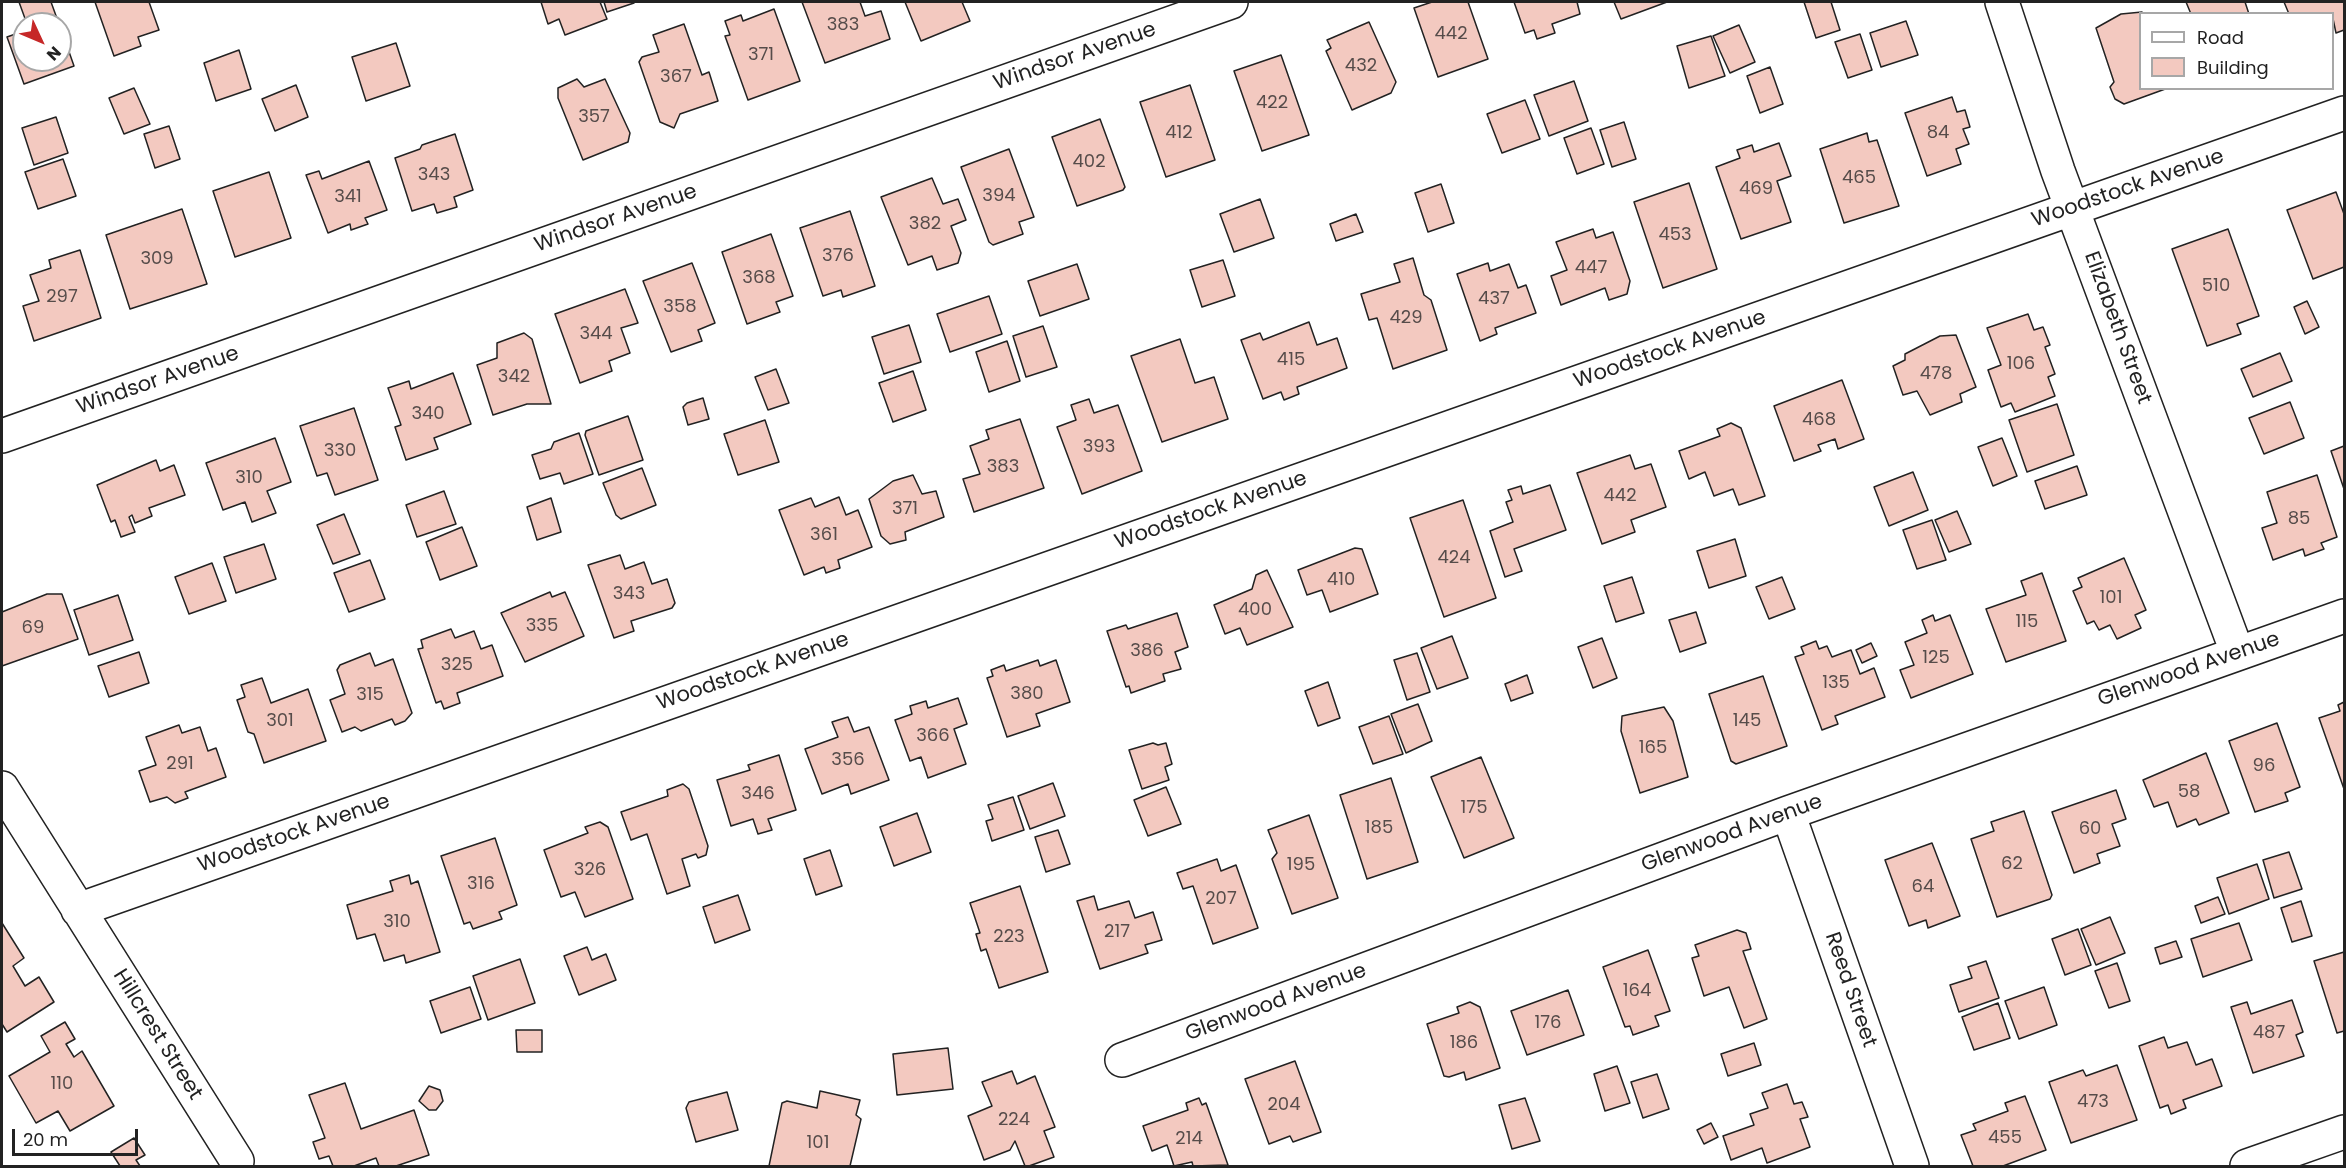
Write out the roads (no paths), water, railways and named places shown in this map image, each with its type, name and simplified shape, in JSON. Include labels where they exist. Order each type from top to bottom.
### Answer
[{"type":"street","name":"Windsor Avenue","points":[[2,436],[1231,2]]},
{"type":"street","name":"Elizabeth Street","points":[[2002,2],[2073,208],[2237,652]]},
{"type":"street","name":"Woodstock Avenue","points":[[78,910],[2344,113]]},
{"type":"street","name":"Glenwood Avenue","points":[[1122,1060],[1788,813],[2237,652],[2344,616]]},
{"type":"street","name":"Hillcrest Street","points":[[2,788],[237,1161]]},
{"type":"street","name":"Reed Street","points":[[1788,813],[1912,1167]]},
{"type":"street","points":[[2247,1167],[2344,1132]]}]
